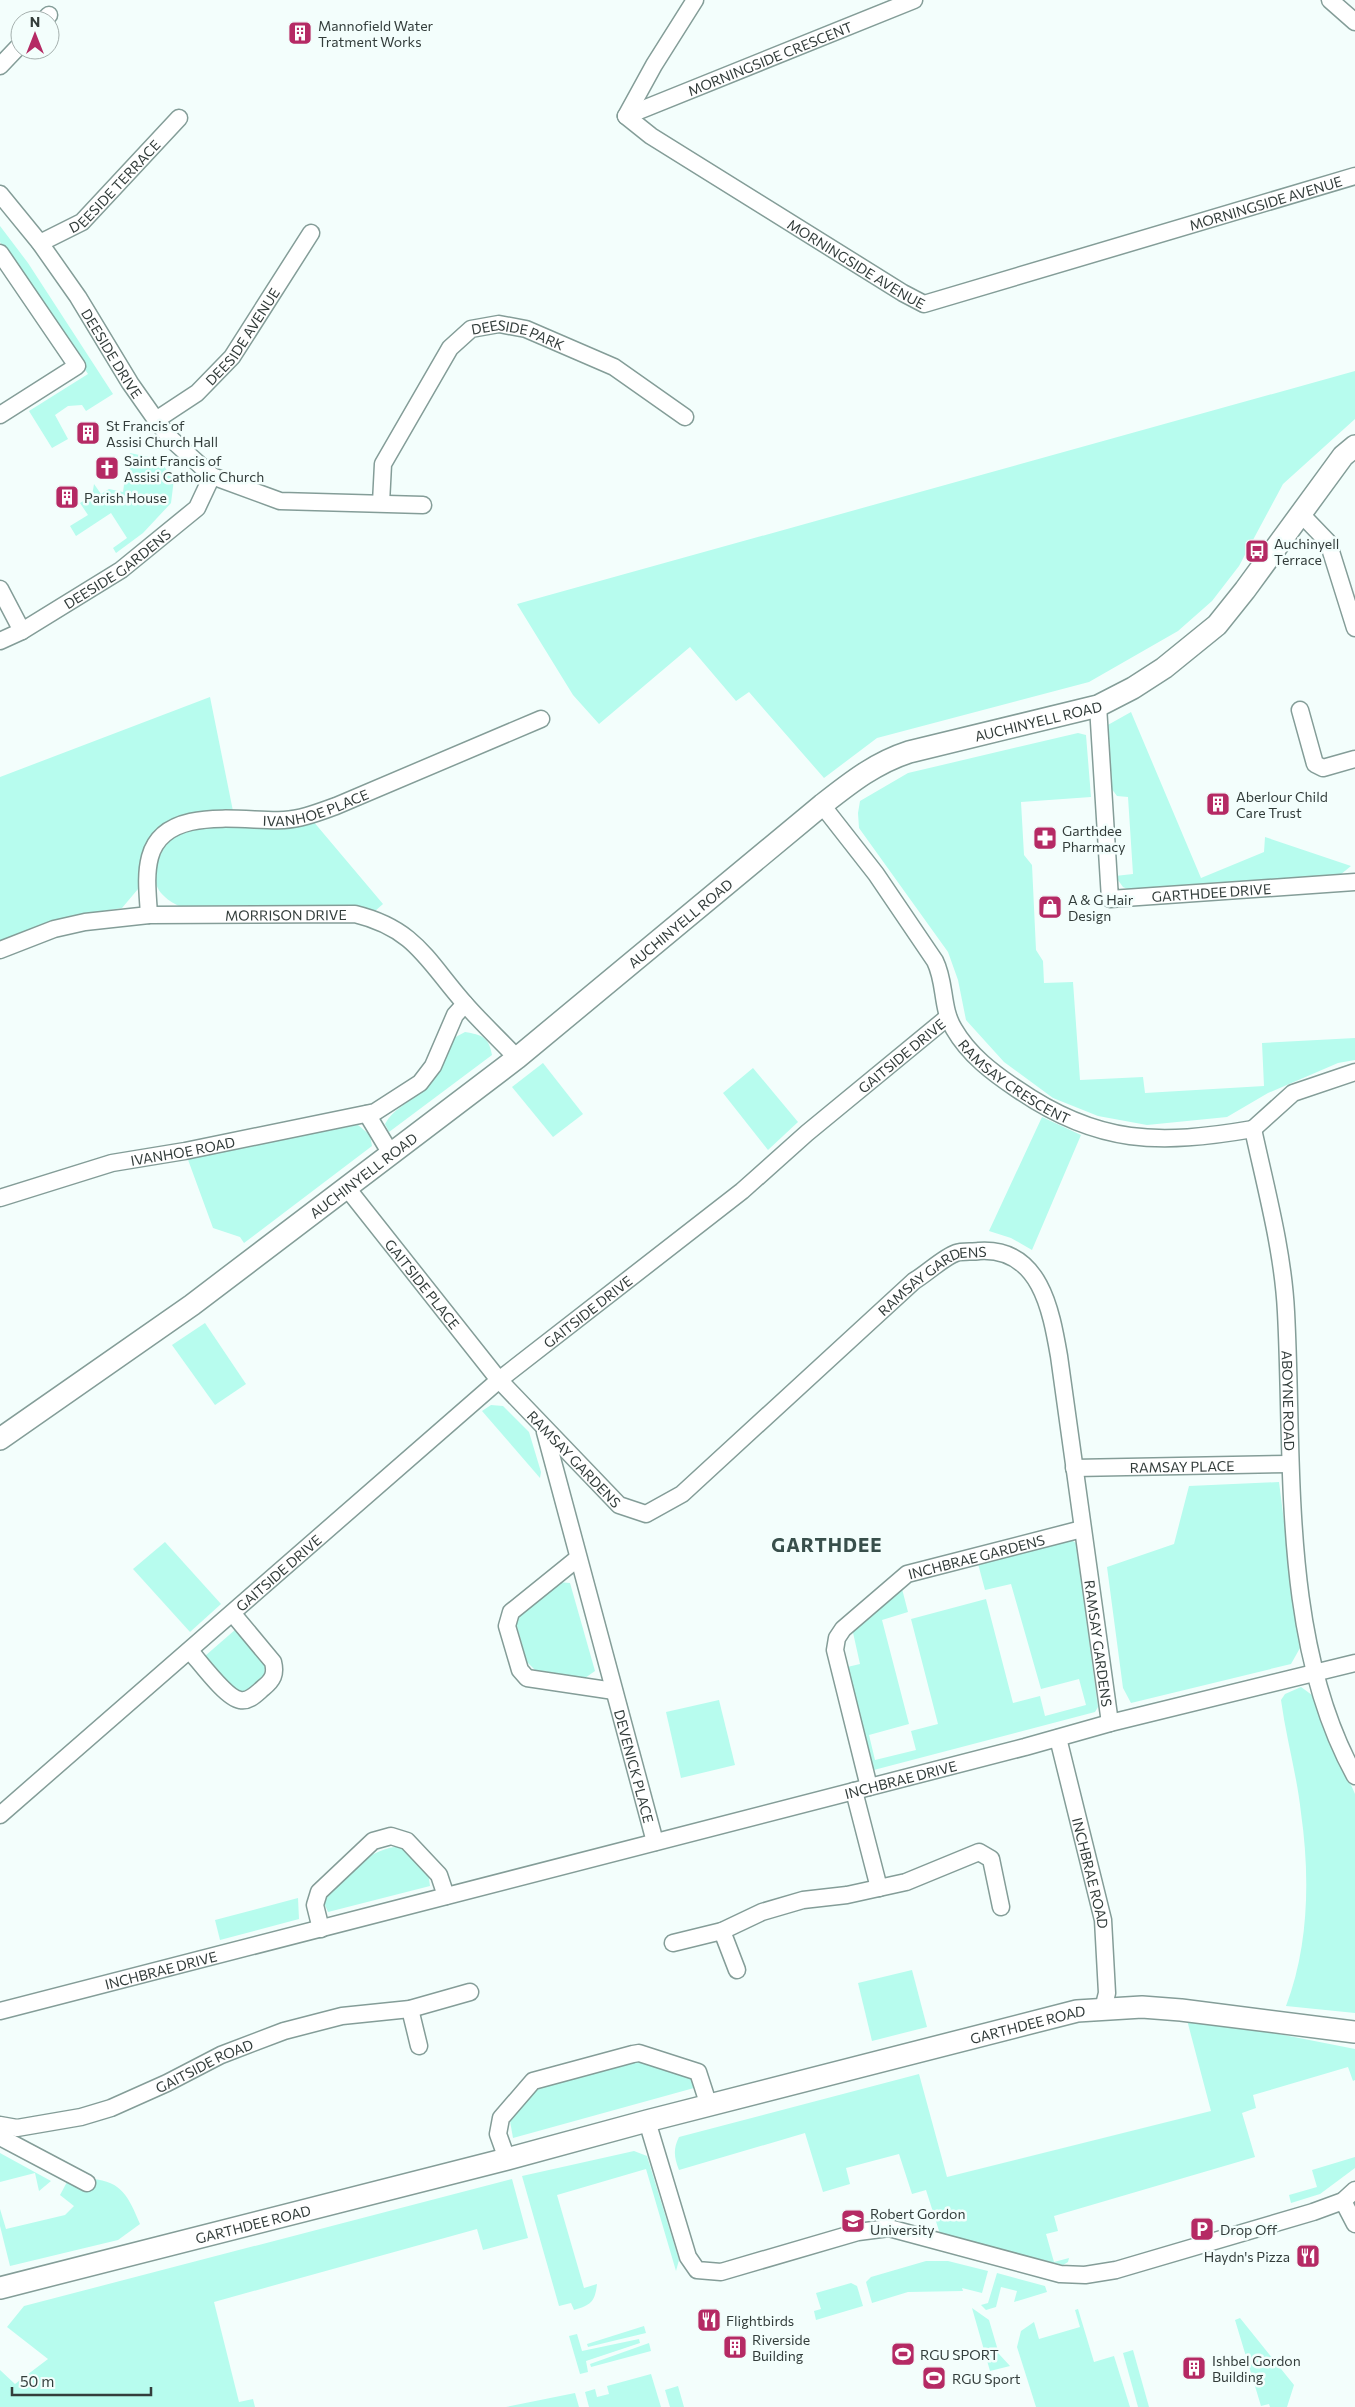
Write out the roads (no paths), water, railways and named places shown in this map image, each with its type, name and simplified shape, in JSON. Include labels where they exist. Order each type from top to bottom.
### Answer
[{"type":"street","points":[[626,116],[654,65],[695,0]]},
{"type":"street","name":"MORNINGSIDE CRESCENT","points":[[626,116],[914,0]]},
{"type":"street","points":[[1330,0],[1355,22]]},
{"type":"street","points":[[0,66],[10,56]]},
{"type":"street","name":"MORNINGSIDE AVENUE","points":[[626,116],[651,136],[903,293],[924,304],[1355,176]]},
{"type":"street","name":"DEESIDE TERRACE","points":[[40,243],[82,222],[179,118]]},
{"type":"street","name":"DEESIDE DRIVE","points":[[0,194],[40,243],[78,297],[130,383],[156,420],[170,438],[212,476],[280,501],[422,505]]},
{"type":"street","name":"DEESIDE AVENUE","points":[[156,420],[197,393],[232,357],[311,233]]},
{"type":"street","points":[[0,253],[77,366],[0,415]]},
{"type":"street","name":"DEESIDE PARK","points":[[380,503],[383,464],[450,348],[471,329],[499,324],[526,329],[614,367],[685,417]]},
{"type":"street","name":"AUCHINYELL ROAD","points":[[0,1439],[192,1305],[517,1058],[822,805],[866,771],[887,759],[910,752],[1098,706],[1133,688],[1164,668],[1217,625],[1245,590],[1343,456],[1355,446]]},
{"type":"street","name":"DEESIDE GARDENS","points":[[0,641],[22,631],[120,570],[151,546],[197,508],[212,476]]},
{"type":"street","points":[[1300,513],[1328,542],[1355,628]]},
{"type":"street","points":[[0,589],[22,631]]},
{"type":"street","name":"GARTHDEE DRIVE","points":[[1098,706],[1110,899],[1355,882]]},
{"type":"street","points":[[1300,710],[1315,764],[1323,768],[1355,759]]},
{"type":"street","name":"IVANHOE PLACE","points":[[149,915],[147,878],[151,855],[163,835],[183,823],[203,818],[286,820],[309,815],[541,719]]},
{"type":"street","name":"RAMSAY CRESCENT","points":[[822,805],[876,874],[935,960],[941,973],[943,1000],[955,1031],[988,1070],[1062,1117],[1089,1128],[1125,1137],[1168,1140],[1253,1129]]},
{"type":"street","name":"MORRISON DRIVE","points":[[0,950],[54,930],[77,924],[149,915],[355,914],[375,919],[403,934],[419,946],[465,1004],[517,1058]]},
{"type":"street","name":"IVANHOE ROAD","points":[[0,1198],[112,1163],[367,1114],[402,1096],[420,1083],[433,1066],[455,1015],[465,1004]]},
{"type":"street","name":"GAITSIDE DRIVE","points":[[0,1815],[233,1614],[498,1380],[742,1191],[807,1133],[948,1016]]},
{"type":"street","points":[[1253,1129],[1293,1093],[1355,1072]]},
{"type":"street","points":[[367,1114],[391,1154]]},
{"type":"street","name":"ABOYNE ROAD","points":[[1253,1129],[1274,1226],[1286,1310],[1290,1464],[1300,1590],[1315,1673],[1327,1715],[1355,1776]]},
{"type":"street","name":"GAITSIDE PLACE","points":[[347,1188],[498,1380]]},
{"type":"street","name":"RAMSAY GARDENS","points":[[498,1380],[544,1430],[619,1505],[646,1514],[682,1494],[914,1281],[956,1253],[996,1252],[1012,1257],[1035,1277],[1051,1310],[1110,1723]]},
{"type":"street","name":"DEVENICK PLACE","points":[[544,1430],[655,1842]]},
{"type":"street","name":"RAMSAY PLACE","points":[[1074,1468],[1290,1464]]},
{"type":"street","name":"INCHBRAE GARDENS","points":[[879,1888],[835,1650],[837,1638],[843,1629],[907,1574],[1082,1529]]},
{"type":"street","name":"DEVENICK PLACE","points":[[578,1558],[511,1612],[507,1626],[520,1670],[528,1678],[614,1691]]},
{"type":"street","name":"GAITSIDE DRIVE","points":[[190,1651],[229,1695],[239,1700],[250,1699],[272,1681],[276,1671],[274,1662],[233,1614]]},
{"type":"street","name":"INCHBRAE DRIVE","points":[[0,2011],[1110,1723],[1355,1662]]},
{"type":"street","name":"INCHBRAE ROAD","points":[[1058,1738],[1103,1920],[1107,1993],[1103,2009]]},
{"type":"street","points":[[321,1929],[316,1905],[319,1892],[372,1841],[382,1838],[391,1836],[407,1841],[439,1875],[446,1896]]},
{"type":"street","points":[[673,1942],[722,1930],[762,1912],[803,1900],[906,1882],[979,1852],[991,1858],[1001,1907]]},
{"type":"street","points":[[722,1930],[737,1970]]},
{"type":"street","name":"GAITSIDE ROAD","points":[[0,2125],[17,2128],[81,2117],[111,2108],[167,2083],[221,2055],[284,2031],[342,2016],[410,2009],[470,1992]]},
{"type":"street","name":"GARTHDEE ROAD","points":[[0,2288],[1077,2011],[1142,2008],[1190,2010],[1355,2032]]},
{"type":"street","points":[[410,2009],[419,2046]]},
{"type":"street","points":[[507,2159],[498,2134],[501,2118],[534,2081],[633,2054],[639,2053],[698,2072],[708,2106]]},
{"type":"street","points":[[648,2121],[688,2257],[697,2270],[708,2272],[721,2272],[858,2232],[889,2228],[1051,2273],[1085,2275],[1116,2270],[1313,2212],[1349,2196],[1355,2224]]},
{"type":"street","points":[[0,2137],[87,2183]]},
{"type":"place","name":"Mannofield Water Tratment Works","points":[[300,33]]},
{"type":"place","name":"St Francis of Assisi Church Hall","points":[[88,433]]},
{"type":"place","name":"Saint Francis of Assisi Catholic Church","points":[[107,468]]},
{"type":"place","name":"Parish House","points":[[67,497]]},
{"type":"place","name":"Auchinyell Terrace","points":[[1257,551]]},
{"type":"place","name":"Aberlour Child Care Trust","points":[[1218,804]]},
{"type":"place","name":"Garthdee Pharmacy","points":[[1045,838]]},
{"type":"place","name":"A & G Hair Design","points":[[1050,907]]},
{"type":"place","name":"Robert Gordon University","points":[[853,2221]]},
{"type":"place","name":"Drop Off","points":[[1202,2229]]},
{"type":"place","name":"Haydn's Pizza","points":[[1308,2256]]},
{"type":"place","name":"Flightbirds","points":[[709,2320]]},
{"type":"place","name":"Riverside Building","points":[[735,2347]]},
{"type":"place","name":"RGU SPORT","points":[[903,2354]]},
{"type":"place","name":"Ishbel Gordon Building","points":[[1194,2368]]},
{"type":"place","name":"RGU Sport","points":[[934,2378]]},
{"type":"district","name":"GARTHDEE","points":[[827,1544]]}]
